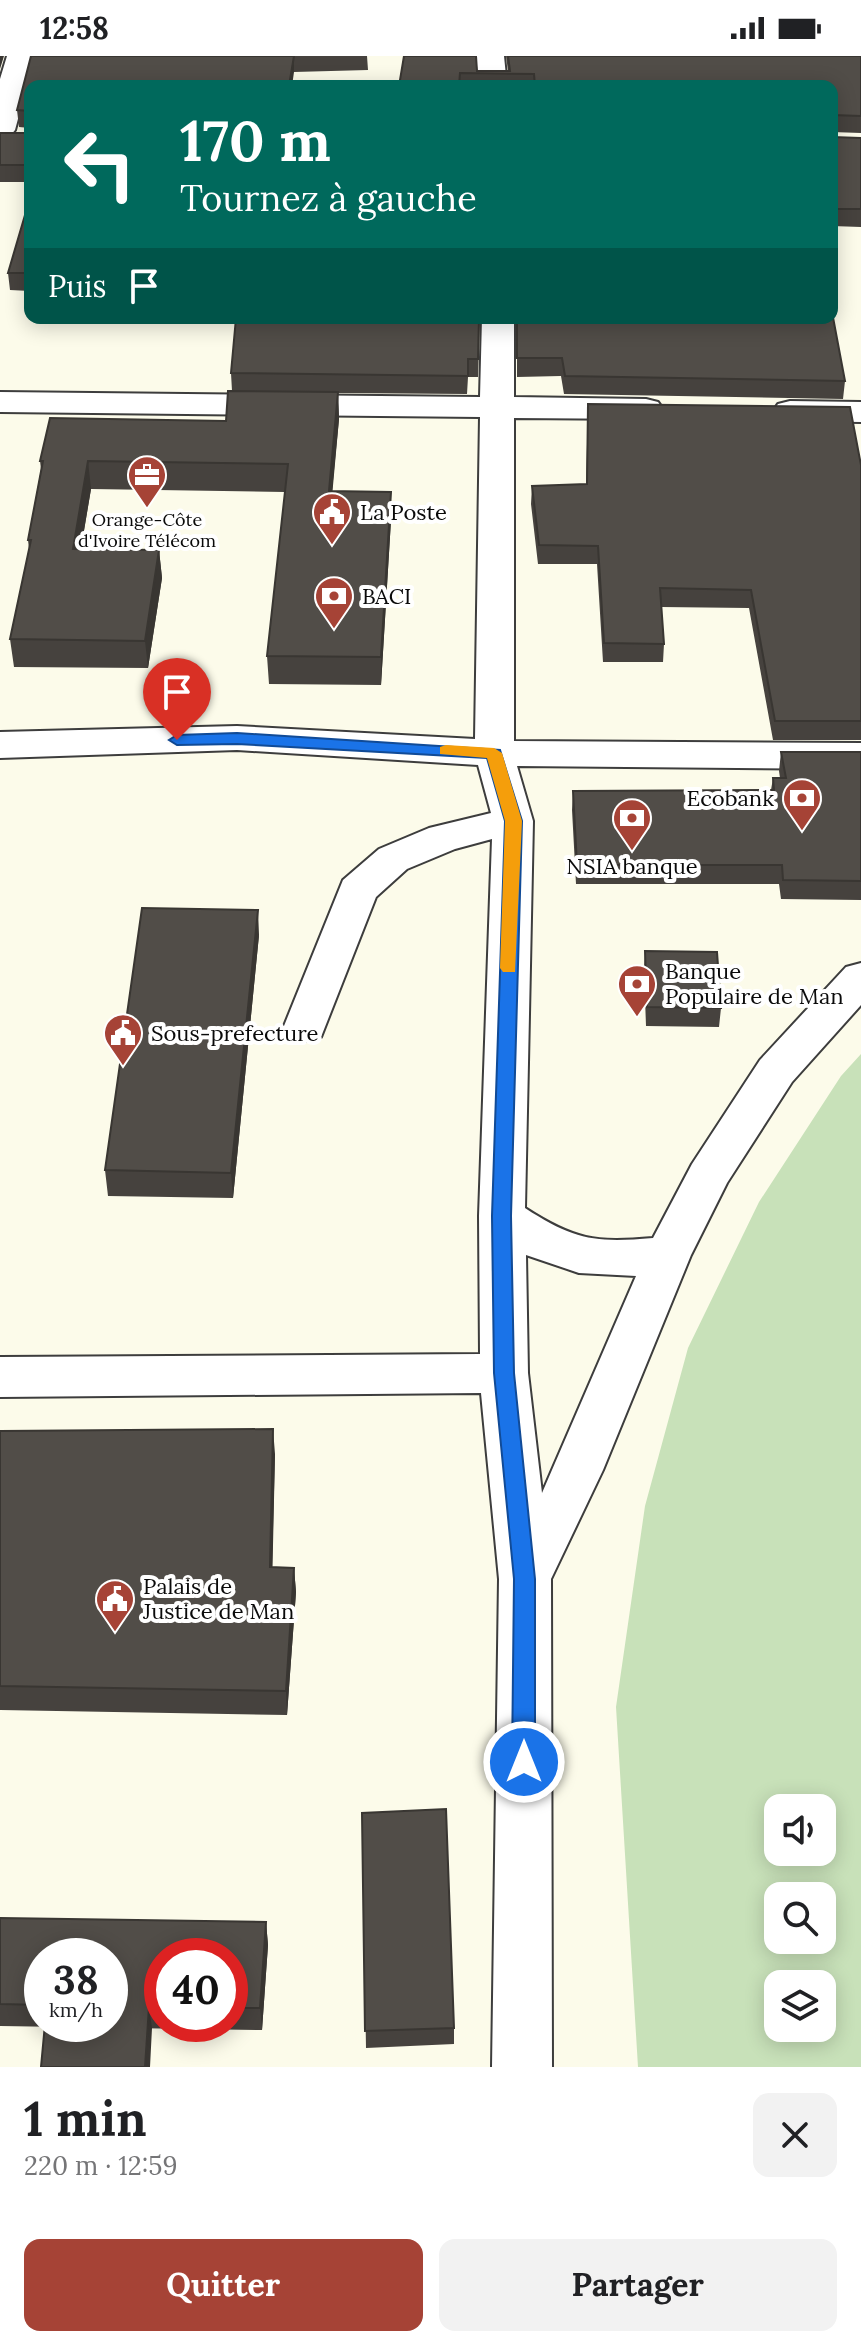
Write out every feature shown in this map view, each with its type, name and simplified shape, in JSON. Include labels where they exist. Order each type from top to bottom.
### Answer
[{"type":"street","points":[[0,130],[21,56]]},
{"type":"street","points":[[490,56],[492,80]]},
{"type":"street","points":[[498,324],[494,753],[513,821],[502,1216],[504,1373],[525,1579],[522,2067]]},
{"type":"street","points":[[0,402],[672,410]]},
{"type":"street","points":[[751,411],[861,412]]},
{"type":"street","points":[[0,745],[237,738],[494,753],[861,756]]},
{"type":"street","points":[[306,1026],[358,890],[393,859],[443,838],[513,821]]},
{"type":"street","points":[[525,1579],[578,1470],[668,1255],[708,1176],[776,1071],[861,978]]},
{"type":"street","points":[[502,1216],[550,1246],[584,1257],[618,1260],[668,1255]]},
{"type":"street","points":[[0,1377],[504,1373]]},
{"type":"green space","points":[[861,1054],[861,2067],[638,2067],[616,1707],[645,1506],[688,1348],[759,1202],[841,1076]]},
{"type":"building","points":[[31,56],[294,56],[290,80],[25,80]]},
{"type":"building","points":[[404,56],[476,56],[477,71],[510,71],[508,56],[861,56],[861,116],[838,115],[838,80],[534,80],[534,74],[460,73],[459,80],[400,80]]},
{"type":"building","points":[[24,83],[24,111],[17,110]]},
{"type":"building","points":[[0,133],[24,133],[24,165],[0,165]]},
{"type":"building","points":[[838,137],[861,138],[861,209],[838,209]]},
{"type":"building","points":[[24,218],[24,273],[8,273]]},
{"type":"building","points":[[235,324],[479,324],[478,359],[468,359],[468,376],[231,373]]},
{"type":"building","points":[[517,324],[834,324],[845,381],[565,376],[562,358],[517,358]]},
{"type":"building","points":[[228,391],[338,392],[329,491],[391,492],[381,657],[267,656],[288,464],[88,461],[73,549],[159,550],[145,641],[10,639],[31,540],[28,540],[43,461],[40,461],[50,418],[226,421]]},
{"type":"building","points":[[588,404],[850,407],[861,465],[861,721],[775,721],[751,590],[660,588],[664,644],[604,643],[598,546],[539,545],[532,486],[587,484]]},
{"type":"building","points":[[781,752],[861,752],[861,881],[783,880],[782,865],[577,865],[573,791],[774,790],[773,778],[786,778]]},
{"type":"building","points":[[142,908],[258,910],[231,1173],[105,1170]]},
{"type":"building","points":[[645,951],[717,952],[721,1008],[647,1007]]},
{"type":"building","points":[[273,1429],[270,1567],[294,1568],[286,1691],[0,1686],[0,1431]]},
{"type":"building","points":[[446,1809],[454,2028],[365,2031],[362,1813]]},
{"type":"building","points":[[0,1918],[266,1922],[260,2008],[248,2008],[248,1938],[144,1938],[145,2067],[41,2067],[43,2042],[128,2042],[128,1938],[24,1938],[24,2005],[0,2004]]},
{"type":"slow traffic","points":[[446,750],[494,753],[513,821],[509,968]]},
{"type":"place","name":"Orange-Côte d'Ivoire Télécom","points":[[147,509]]},
{"type":"place","name":"La Poste","points":[[332,546]]},
{"type":"place","name":"BACI","points":[[334,630]]},
{"type":"place","name":"Ecobank","points":[[802,832]]},
{"type":"place","name":"NSIA banque","points":[[632,852]]},
{"type":"place","name":"Banque Populaire de Man","points":[[637,1018]]},
{"type":"place","name":"Sous-prefecture","points":[[123,1067]]},
{"type":"place","name":"Palais de Justice de Man","points":[[115,1633]]},
{"type":"route","points":[[177,740],[237,738],[494,753],[513,821],[502,1216],[504,1373],[525,1579],[524,1762]]}]
